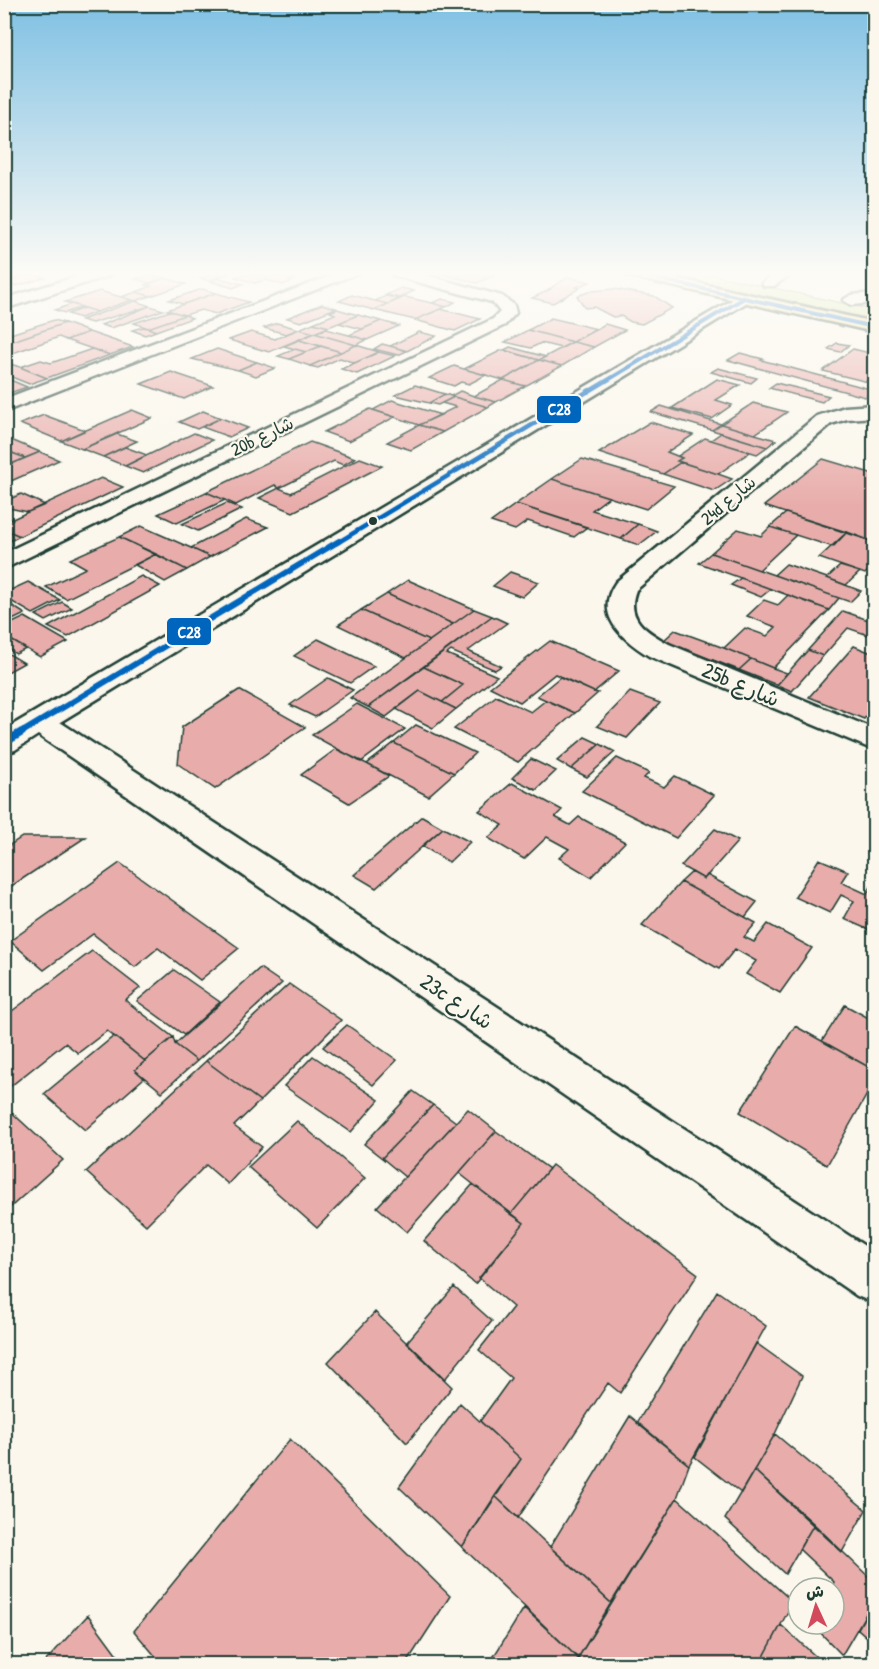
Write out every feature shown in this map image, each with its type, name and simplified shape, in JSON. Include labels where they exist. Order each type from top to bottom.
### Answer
[{"type":"street","points":[[4,406],[151,350]]},
{"type":"street","name":"20b شارع","points":[[4,562],[441,350]]},
{"type":"street","points":[[4,743],[646,350]]},
{"type":"street","name":"24d شارع","points":[[619,612],[619,599],[625,587],[815,427],[833,416],[867,411]]},
{"type":"street","name":"25b شارع","points":[[619,612],[633,632],[659,650],[874,740]]},
{"type":"street","name":"23c شارع","points":[[39,722],[874,1279]]},
{"type":"building","points":[[4,350],[22,350],[4,356]]},
{"type":"building","points":[[89,350],[110,355],[47,378],[20,367],[41,360],[51,363]]},
{"type":"building","points":[[95,350],[125,350],[110,355]]},
{"type":"building","points":[[220,350],[257,362],[238,370],[192,359]]},
{"type":"building","points":[[293,350],[306,352],[289,359],[278,356]]},
{"type":"building","points":[[311,350],[341,352],[310,366],[289,359]]},
{"type":"building","points":[[345,350],[379,352],[355,363],[340,358],[318,368],[310,366]]},
{"type":"building","points":[[378,350],[407,351],[398,355]]},
{"type":"building","points":[[502,350],[539,360],[503,380],[464,369]]},
{"type":"building","points":[[504,350],[520,350],[546,357],[539,360]]},
{"type":"building","points":[[558,350],[589,350],[562,366],[539,360]]},
{"type":"building","points":[[852,350],[874,354],[874,381],[872,383],[823,371]]},
{"type":"building","points":[[379,352],[395,356],[357,374],[341,369]]},
{"type":"building","points":[[740,353],[874,390],[865,397],[728,360]]},
{"type":"building","points":[[539,360],[562,366],[525,386],[503,380]]},
{"type":"building","points":[[4,362],[47,378],[29,384],[4,374]]},
{"type":"building","points":[[257,362],[275,368],[256,376],[238,370]]},
{"type":"building","points":[[454,366],[486,375],[469,384],[461,382],[454,386],[429,378]]},
{"type":"building","points":[[718,368],[757,378],[751,383],[711,372]]},
{"type":"building","points":[[171,372],[213,386],[184,399],[141,384]]},
{"type":"building","points":[[8,379],[27,387],[4,395],[4,381]]},
{"type":"building","points":[[717,379],[740,385],[716,400],[732,405],[712,419],[672,408]]},
{"type":"building","points":[[503,380],[525,386],[496,402],[474,396]]},
{"type":"building","points":[[776,383],[829,396],[822,402],[769,388]]},
{"type":"building","points":[[415,385],[445,394],[429,403],[395,395]]},
{"type":"building","points":[[460,391],[496,402],[488,407],[451,396]]},
{"type":"building","points":[[445,394],[454,397],[438,405],[429,403]]},
{"type":"building","points":[[454,397],[488,407],[443,432],[419,425],[456,407],[442,403]]},
{"type":"building","points":[[392,400],[441,415],[419,425],[373,410]]},
{"type":"building","points":[[753,403],[787,412],[755,434],[721,424]]},
{"type":"building","points":[[661,406],[721,424],[712,430],[651,412]]},
{"type":"building","points":[[370,409],[395,417],[349,441],[324,432]]},
{"type":"building","points":[[132,410],[152,418],[82,449],[61,441]]},
{"type":"building","points":[[203,411],[221,418],[197,429],[179,422]]},
{"type":"building","points":[[44,415],[85,430],[61,441],[20,424]]},
{"type":"building","points":[[221,418],[248,428],[229,437],[202,427]]},
{"type":"building","points":[[650,422],[693,435],[667,452],[682,458],[677,461],[681,462],[663,474],[599,453]]},
{"type":"building","points":[[721,424],[776,440],[767,447],[712,430]]},
{"type":"building","points":[[419,425],[443,432],[411,450],[387,442]]},
{"type":"building","points":[[194,433],[212,440],[143,473],[125,466]]},
{"type":"building","points":[[721,433],[767,447],[757,454],[711,440]]},
{"type":"building","points":[[117,434],[137,441],[103,457],[82,449]]},
{"type":"building","points":[[4,437],[40,452],[25,458],[4,450]]},
{"type":"building","points":[[705,438],[750,452],[718,474],[677,461],[682,458],[678,456]]},
{"type":"building","points":[[310,442],[355,458],[343,465],[334,461],[279,488],[275,485],[236,505],[206,492]]},
{"type":"building","points":[[125,447],[147,455],[125,466],[103,457]]},
{"type":"building","points":[[10,452],[25,458],[10,465],[4,463],[4,454]]},
{"type":"building","points":[[40,452],[59,460],[4,484],[4,467]]},
{"type":"building","points":[[360,458],[382,466],[293,512],[259,498],[279,488],[291,493]]},
{"type":"building","points":[[582,459],[674,486],[646,509],[552,479]]},
{"type":"building","points":[[823,459],[874,474],[874,542],[764,506]]},
{"type":"building","points":[[681,462],[732,479],[714,491],[663,474]]},
{"type":"building","points":[[101,478],[123,487],[20,536],[4,529],[4,523]]},
{"type":"building","points":[[552,479],[609,497],[592,510],[638,524],[621,539],[516,504]]},
{"type":"building","points":[[206,492],[225,500],[177,523],[158,514]]},
{"type":"building","points":[[21,494],[45,505],[28,512],[4,507],[8,502],[5,501]]},
{"type":"building","points":[[227,503],[242,509],[198,531],[182,524]]},
{"type":"building","points":[[516,504],[587,527],[574,537],[528,521],[515,530],[491,522]]},
{"type":"building","points":[[786,513],[847,532],[833,547],[770,527]]},
{"type":"building","points":[[246,519],[268,527],[210,557],[191,548]]},
{"type":"building","points":[[638,524],[657,531],[639,545],[621,539]]},
{"type":"building","points":[[141,526],[210,557],[187,570],[119,537]]},
{"type":"building","points":[[770,527],[796,535],[759,570],[711,553],[738,529],[761,536]]},
{"type":"building","points":[[4,529],[20,536],[4,544]]},
{"type":"building","points":[[847,532],[874,542],[874,564],[865,574],[819,558]]},
{"type":"building","points":[[119,537],[156,554],[66,599],[46,587],[86,568],[70,559]]},
{"type":"building","points":[[711,553],[839,598],[829,610],[699,563]]},
{"type":"building","points":[[156,554],[187,570],[165,582],[135,565]]},
{"type":"building","points":[[786,564],[861,591],[850,602],[774,575]]},
{"type":"building","points":[[840,566],[860,572],[846,585],[827,578]]},
{"type":"building","points":[[510,572],[539,582],[522,597],[493,586]]},
{"type":"building","points":[[141,576],[160,586],[68,637],[48,627]]},
{"type":"building","points":[[741,578],[771,589],[761,597],[731,585]]},
{"type":"building","points":[[408,580],[474,609],[453,624],[387,594]]},
{"type":"building","points":[[28,582],[60,600],[33,614],[4,597],[4,593]]},
{"type":"building","points":[[387,594],[453,624],[429,641],[361,610]]},
{"type":"building","points":[[788,595],[829,610],[773,668],[724,648],[745,628],[767,636],[776,627],[747,616],[764,600],[778,605]]},
{"type":"building","points":[[5,601],[25,614],[4,624]]},
{"type":"building","points":[[62,602],[72,608],[46,621],[36,615]]},
{"type":"building","points":[[474,609],[492,616],[368,707],[350,698]]},
{"type":"building","points":[[361,610],[429,641],[406,658],[338,625]]},
{"type":"building","points":[[843,611],[874,622],[874,637],[848,628],[823,656],[808,650]]},
{"type":"building","points":[[492,616],[507,623],[468,651],[501,666],[495,670],[451,651],[447,654],[497,676],[456,709],[442,702],[463,685],[424,667]]},
{"type":"building","points":[[25,617],[68,642],[40,657],[4,636],[4,627]]},
{"type":"building","points":[[675,630],[751,659],[739,670],[663,641]]},
{"type":"building","points":[[4,636],[26,649],[16,654],[4,647]]},
{"type":"building","points":[[318,639],[374,666],[350,683],[294,656]]},
{"type":"building","points":[[550,641],[619,671],[594,692],[555,674],[520,702],[490,687]]},
{"type":"building","points":[[854,646],[874,654],[874,706],[864,719],[809,697]]},
{"type":"building","points":[[808,650],[823,656],[792,691],[777,685]]},
{"type":"building","points":[[4,651],[24,663],[4,674]]},
{"type":"building","points":[[751,659],[787,673],[777,685],[739,670]]},
{"type":"building","points":[[424,667],[463,685],[442,702],[420,691],[386,717],[368,707]]},
{"type":"building","points":[[560,677],[598,693],[575,713],[537,696]]},
{"type":"building","points":[[328,678],[353,690],[315,717],[290,705]]},
{"type":"building","points":[[239,690],[305,727],[215,789],[178,764],[182,727]]},
{"type":"building","points":[[420,691],[456,709],[433,728],[396,709]]},
{"type":"building","points":[[630,692],[660,703],[627,738],[597,726]]},
{"type":"building","points":[[496,696],[531,712],[546,700],[575,713],[518,762],[454,729]]},
{"type":"building","points":[[357,704],[405,729],[361,762],[312,735]]},
{"type":"building","points":[[416,725],[475,753],[454,773],[394,743]]},
{"type":"building","points":[[585,737],[600,744],[571,769],[557,761]]},
{"type":"building","points":[[394,743],[454,773],[428,796],[367,764]]},
{"type":"building","points":[[600,744],[615,752],[587,777],[571,769]]},
{"type":"building","points":[[336,749],[389,776],[349,803],[301,775]]},
{"type":"building","points":[[617,758],[649,773],[644,778],[664,787],[675,776],[714,795],[676,838],[582,791]]},
{"type":"building","points":[[531,759],[556,771],[536,790],[512,778]]},
{"type":"building","points":[[512,783],[562,810],[555,817],[570,825],[579,817],[625,842],[591,877],[559,858],[569,849],[547,837],[524,859],[488,838],[503,825],[479,811]]},
{"type":"building","points":[[422,816],[443,828],[376,888],[354,875]]},
{"type":"building","points":[[443,828],[470,842],[449,862],[422,846]]},
{"type":"building","points":[[715,829],[738,841],[704,879],[681,866]]},
{"type":"building","points":[[22,837],[86,837],[4,891],[4,849]]},
{"type":"building","points":[[819,859],[848,871],[841,882],[867,894],[874,881],[874,932],[844,919],[854,901],[841,895],[830,913],[795,897]]},
{"type":"building","points":[[120,863],[239,948],[200,980],[158,948],[135,967],[93,934],[44,970],[10,941]]},
{"type":"building","points":[[692,872],[704,879],[707,875],[757,902],[745,917],[681,882]]},
{"type":"building","points":[[681,882],[756,923],[744,937],[754,942],[768,924],[812,948],[780,993],[746,974],[756,961],[735,949],[719,969],[642,925]]},
{"type":"building","points":[[92,951],[140,988],[125,1000],[173,1037],[145,1061],[107,1031],[78,1053],[65,1043],[7,1089],[4,1087],[4,1017]]},
{"type":"building","points":[[260,968],[282,983],[197,1061],[175,1044]]},
{"type":"building","points":[[174,970],[220,1002],[184,1035],[137,1001]]},
{"type":"building","points":[[289,984],[341,1020],[260,1101],[206,1061]]},
{"type":"building","points":[[845,1005],[874,1021],[874,1070],[822,1041]]},
{"type":"building","points":[[347,1025],[397,1060],[373,1085],[323,1047]]},
{"type":"building","points":[[795,1026],[874,1070],[874,1082],[827,1165],[740,1112]]},
{"type":"building","points":[[114,1036],[145,1061],[135,1070],[144,1078],[85,1130],[44,1094]]},
{"type":"building","points":[[173,1037],[175,1044],[197,1061],[162,1092],[135,1070]]},
{"type":"building","points":[[313,1056],[379,1100],[351,1132],[284,1086]]},
{"type":"building","points":[[206,1061],[260,1101],[234,1126],[262,1147],[228,1184],[206,1165],[146,1225],[86,1172]]},
{"type":"building","points":[[413,1091],[433,1105],[382,1158],[364,1144]]},
{"type":"building","points":[[433,1105],[456,1122],[405,1177],[382,1158]]},
{"type":"building","points":[[7,1108],[63,1160],[4,1213],[4,1110]]},
{"type":"building","points":[[468,1109],[496,1131],[407,1232],[377,1207]]},
{"type":"building","points":[[297,1121],[365,1178],[317,1228],[248,1167]]},
{"type":"building","points":[[496,1131],[549,1169],[511,1214],[459,1173]]},
{"type":"building","points":[[552,1165],[698,1274],[620,1393],[608,1383],[518,1518],[495,1496],[521,1459],[480,1421],[511,1378],[479,1350],[513,1307],[479,1278],[524,1223],[511,1214]]},
{"type":"building","points":[[473,1184],[524,1223],[475,1284],[424,1241]]},
{"type":"building","points":[[454,1287],[492,1321],[445,1379],[407,1342]]},
{"type":"building","points":[[717,1291],[766,1326],[689,1465],[637,1423]]},
{"type":"building","points":[[375,1312],[452,1387],[407,1443],[328,1362]]},
{"type":"building","points":[[756,1343],[802,1376],[775,1434],[741,1493],[695,1457]]},
{"type":"building","points":[[460,1403],[521,1459],[462,1547],[399,1487]]},
{"type":"building","points":[[630,1416],[689,1465],[677,1498],[611,1603],[550,1547]]},
{"type":"building","points":[[775,1434],[866,1510],[842,1552],[754,1470]]},
{"type":"building","points":[[290,1439],[450,1596],[406,1664],[162,1664],[134,1631]]},
{"type":"building","points":[[754,1470],[814,1524],[785,1574],[725,1519]]},
{"type":"building","points":[[495,1496],[611,1603],[578,1658],[462,1547]]},
{"type":"building","points":[[677,1498],[786,1596],[786,1615],[760,1664],[585,1664],[578,1658]]},
{"type":"building","points":[[814,1524],[874,1582],[874,1600],[842,1655],[824,1636],[846,1636],[846,1576],[828,1576],[799,1549]]},
{"type":"building","points":[[874,1600],[874,1643],[858,1629]]},
{"type":"building","points":[[524,1608],[578,1658],[575,1664],[489,1664]]},
{"type":"building","points":[[88,1615],[124,1664],[43,1664]]},
{"type":"building","points":[[781,1625],[786,1630],[786,1636],[793,1636],[824,1664],[760,1664]]},
{"type":"transit line","name":"C28","points":[[4,743],[658,350]]}]
